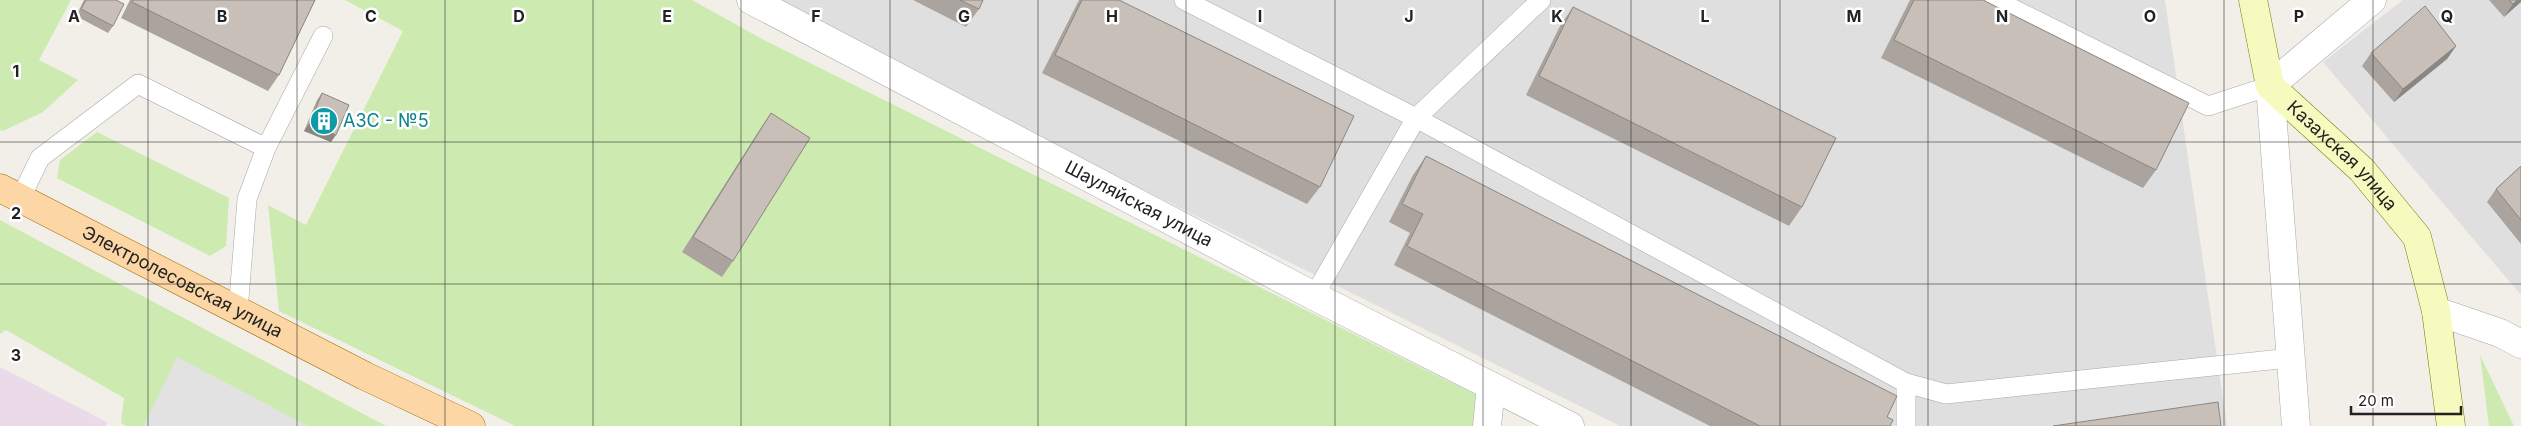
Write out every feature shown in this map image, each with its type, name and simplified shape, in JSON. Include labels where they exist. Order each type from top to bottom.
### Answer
[{"type":"main road","points":[[2253,0],[2270,86]]},
{"type":"main road","name":"Казахская улица","points":[[2270,86],[2362,170],[2417,237],[2436,311],[2451,426]]},
{"type":"main road","name":"Электролесовская улица","points":[[10,193],[365,376],[471,426]]},
{"type":"main road","name":"Электролесовская улица","points":[[365,376],[445,426]]},
{"type":"street","name":"Шауляйская улица","points":[[751,0],[1314,296],[1570,426]]},
{"type":"street","points":[[2296,426],[2270,86],[2372,0]]},
{"type":"street","points":[[2436,311],[2500,333],[2521,344]]},
{"type":"street","points":[[1487,426],[1491,386]]},
{"type":"lane","points":[[1184,0],[1416,118],[1906,382],[1946,394],[2290,358]]},
{"type":"lane","points":[[1314,296],[1416,118],[1541,0]]},
{"type":"lane","points":[[1995,0],[2208,106],[2270,86]]},
{"type":"lane","points":[[238,311],[247,199],[266,148],[323,36]]},
{"type":"lane","points":[[10,193],[40,158],[138,84],[266,148]]},
{"type":"lane","points":[[1906,382],[1906,426]]},
{"type":"shaded area","points":[[760,0],[2165,0],[2227,426],[1620,426]]},
{"type":"shaded area","points":[[2403,0],[2521,0],[2521,295],[2323,62]]},
{"type":"shaded area","points":[[177,357],[308,426],[144,426]]},
{"type":"shaded area","points":[[0,367],[107,422],[106,426],[0,426]]},
{"type":"green space","points":[[0,0],[71,0],[39,60],[78,80],[43,112],[3,131],[0,130]]},
{"type":"green space","points":[[345,0],[692,0],[764,40],[1478,396],[1478,426],[515,426],[279,311],[268,205],[306,225],[403,31]]},
{"type":"green space","points":[[97,132],[229,198],[226,246],[210,256],[57,178],[60,160]]},
{"type":"green space","points":[[0,220],[386,426],[126,426],[121,423],[124,398],[6,330],[0,334]]},
{"type":"green space","points":[[2480,355],[2514,426],[2489,426]]},
{"type":"building","points":[[86,0],[116,0],[124,4],[113,26],[81,9]]},
{"type":"building","points":[[133,0],[315,0],[279,75],[132,2]]},
{"type":"building","points":[[960,0],[983,0],[979,9]]},
{"type":"building","points":[[1082,0],[1119,0],[1354,116],[1320,187],[1055,55]]},
{"type":"building","points":[[1914,0],[1983,0],[2189,103],[2156,170],[1894,40]]},
{"type":"building","points":[[2509,0],[2517,0],[2513,4]]},
{"type":"building","points":[[2425,6],[2456,46],[2403,89],[2371,53]]},
{"type":"building","points":[[1573,7],[1836,138],[1802,207],[1539,76]]},
{"type":"building","name":"АЗС - №5","points":[[322,93],[349,105],[336,135],[310,123]]},
{"type":"building","points":[[771,113],[810,138],[733,261],[693,237]]},
{"type":"building","points":[[1426,156],[1897,396],[1887,417],[1893,420],[1890,426],[1760,426],[1407,246],[1423,214],[1402,204]]},
{"type":"building","points":[[2521,166],[2521,220],[2496,189]]},
{"type":"building","points":[[2218,402],[2221,426],[2053,426]]},
{"type":"place","name":"АЗС - №5","points":[[324,121]]}]
